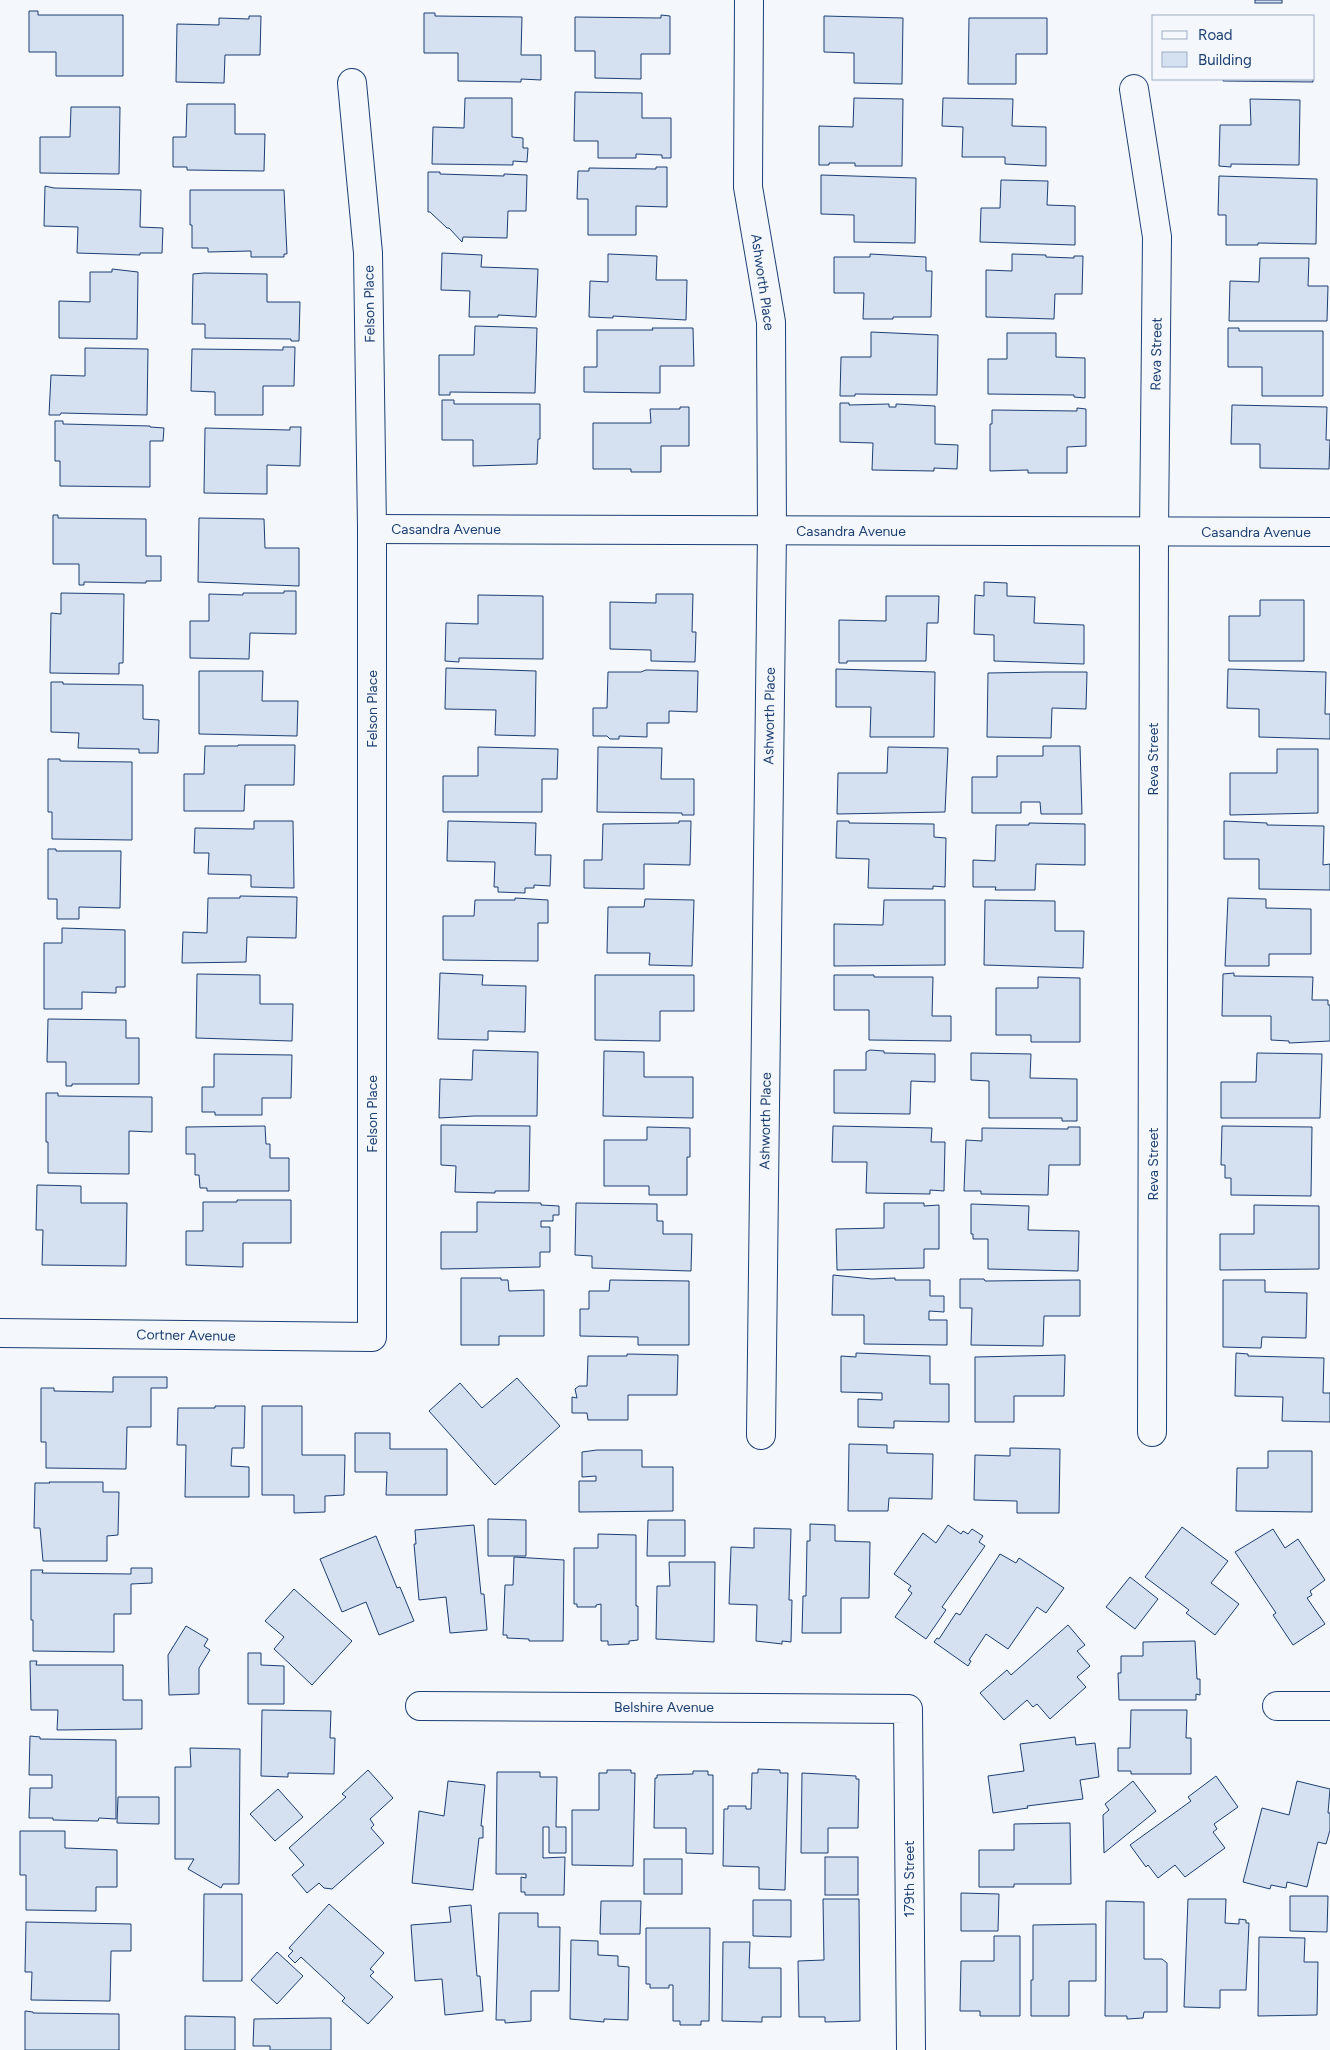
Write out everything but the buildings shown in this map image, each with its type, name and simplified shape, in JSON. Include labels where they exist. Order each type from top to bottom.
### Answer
[{"type":"street","name":"Ashworth Place","points":[[749,0],[748,187],[771,322],[772,530],[761,1435]]},
{"type":"street","name":"Felson Place","points":[[352,83],[368,253],[372,529],[372,1337]]},
{"type":"street","name":"Reva Street","points":[[1134,89],[1157,237],[1154,532],[1152,1432]]},
{"type":"street","name":"Casandra Avenue","points":[[372,529],[1330,532]]},
{"type":"street","name":"Cortner Avenue","points":[[0,1333],[372,1337]]},
{"type":"street","name":"Belshire Avenue","points":[[420,1706],[908,1709]]},
{"type":"street","points":[[1277,1706],[1330,1706]]},
{"type":"street","name":"179th Street","points":[[908,1709],[911,2050]]}]
